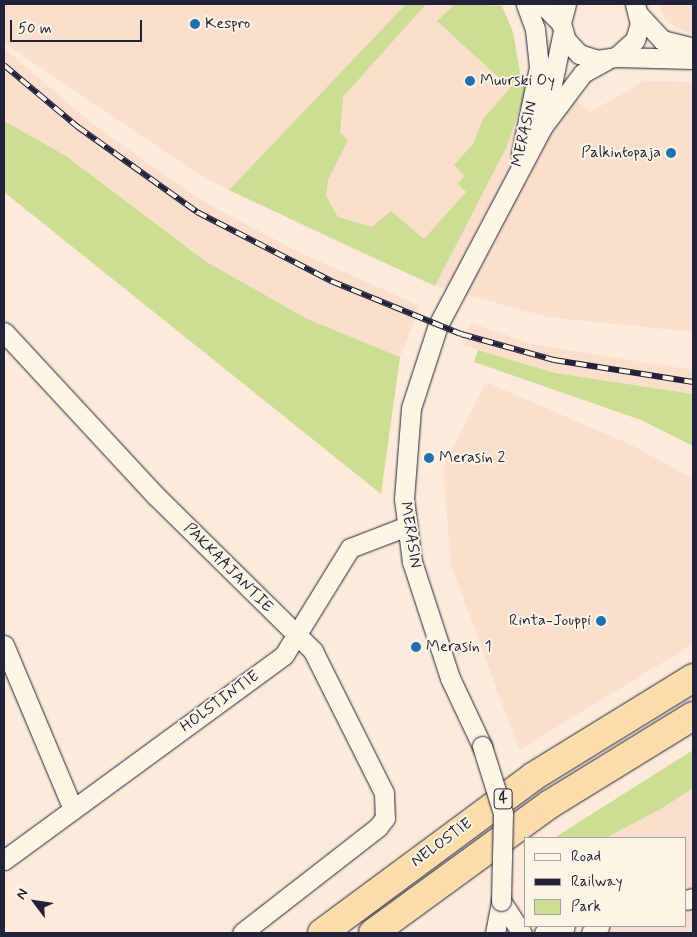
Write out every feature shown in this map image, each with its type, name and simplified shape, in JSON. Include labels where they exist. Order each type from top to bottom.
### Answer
[{"type":"highway","name":"NELOSTIE","points":[[322,933],[534,776],[693,678]]},
{"type":"highway","name":"NELOSTIE","points":[[373,933],[542,810],[693,716]]},
{"type":"street","name":"MERASIN","points":[[515,177],[539,67],[535,29],[526,4]]},
{"type":"street","points":[[542,4],[562,27],[579,54],[611,59],[693,59]]},
{"type":"street","name":"MERASIN","points":[[543,126],[566,4]]},
{"type":"street","name":"MERASIN","points":[[495,933],[501,901],[503,813],[482,746],[450,678],[430,622],[412,562],[407,526],[406,439],[426,352],[515,177],[543,126],[583,73],[611,59],[635,40],[637,9]]},
{"type":"street","points":[[637,9],[662,40],[693,48]]},
{"type":"street","name":"PAKKAAJANTIE","points":[[4,332],[156,496],[300,636],[313,651],[384,793],[385,818],[370,834],[300,883],[242,933]]},
{"type":"street","name":"HOLSTINTIE","points":[[4,860],[284,655],[300,636],[334,569],[350,548],[407,526]]},
{"type":"street","points":[[4,645],[73,809]]},
{"type":"street","points":[[501,901],[522,933]]},
{"type":"street","points":[[544,933],[562,927]]},
{"type":"shaded area","points":[[4,4],[500,4],[513,32],[520,73],[529,84],[575,99],[590,112],[644,81],[693,82],[693,332],[548,317],[435,286],[352,249],[206,179],[4,43]]},
{"type":"shaded area","points":[[658,4],[693,4],[693,35],[666,21]]},
{"type":"shaded area","points":[[4,48],[98,128],[201,200],[297,251],[420,306],[400,357],[307,319],[205,261],[66,156],[4,121]]},
{"type":"shaded area","points":[[471,323],[533,344],[693,370],[693,394],[555,373],[463,345]]},
{"type":"shaded area","points":[[486,382],[634,446],[693,479],[693,644],[519,750],[451,565],[443,468]]},
{"type":"shaded area","points":[[693,778],[693,933],[595,933],[592,927],[687,927],[687,837],[594,837]]},
{"type":"green space","points":[[406,4],[426,4],[343,97],[340,133],[348,140],[328,180],[326,196],[338,217],[372,227],[391,211],[424,239],[466,192],[458,184],[464,176],[454,165],[473,144],[483,119],[510,88],[437,21],[455,4],[502,6],[513,32],[520,73],[529,84],[507,146],[435,286],[229,190]]},
{"type":"green space","points":[[4,121],[66,156],[205,261],[307,319],[400,357],[381,494],[4,192]]},
{"type":"green space","points":[[478,350],[555,373],[693,394],[693,446],[641,420],[474,362]]},
{"type":"green space","points":[[693,750],[693,788],[659,810],[607,837],[556,837]]},
{"type":"railway","points":[[4,65],[78,127],[197,212],[331,281],[461,334],[554,360],[693,382]]},
{"type":"place","name":"Kespro","points":[[195,24]]},
{"type":"place","name":"Muurski Oy","points":[[470,81]]},
{"type":"place","name":"Palkintopaja","points":[[671,153]]},
{"type":"place","name":"Merasin 2","points":[[429,458]]},
{"type":"place","name":"Rinta-Jouppi","points":[[601,621]]},
{"type":"place","name":"Merasin 1","points":[[416,647]]}]
